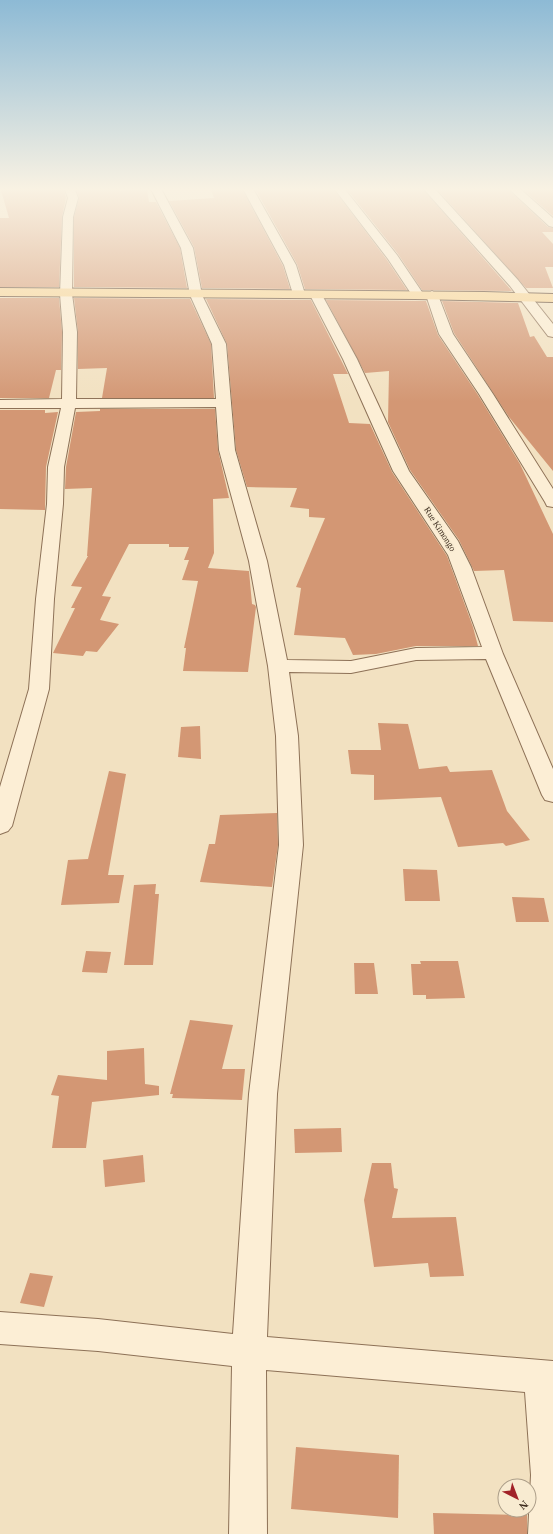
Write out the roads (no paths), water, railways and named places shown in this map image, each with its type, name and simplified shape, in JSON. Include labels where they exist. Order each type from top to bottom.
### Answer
[{"type":"main road","points":[[0,292],[196,295],[425,295],[553,298]]},
{"type":"street","points":[[0,826],[39,690],[45,599],[55,504],[56,467],[69,403],[70,332],[66,294],[67,259]]},
{"type":"street","points":[[189,259],[196,295],[219,344],[222,404],[227,450],[258,561],[278,666],[287,736],[291,845],[263,1094],[249,1352],[248,1534]]},
{"type":"street","points":[[287,259],[298,294]]},
{"type":"street","points":[[394,259],[425,295],[446,334],[486,394],[553,502]]},
{"type":"street","points":[[492,259],[514,283],[553,333]]},
{"type":"street","name":"Rue Kimongo","points":[[316,294],[350,359],[388,441],[392,456],[447,537],[458,557],[494,653],[553,795]]},
{"type":"street","points":[[0,404],[222,404]]},
{"type":"street","points":[[278,666],[351,667],[416,654],[494,653]]},
{"type":"street","points":[[0,1328],[98,1335],[249,1352],[547,1377],[549,1475],[547,1534]]}]
